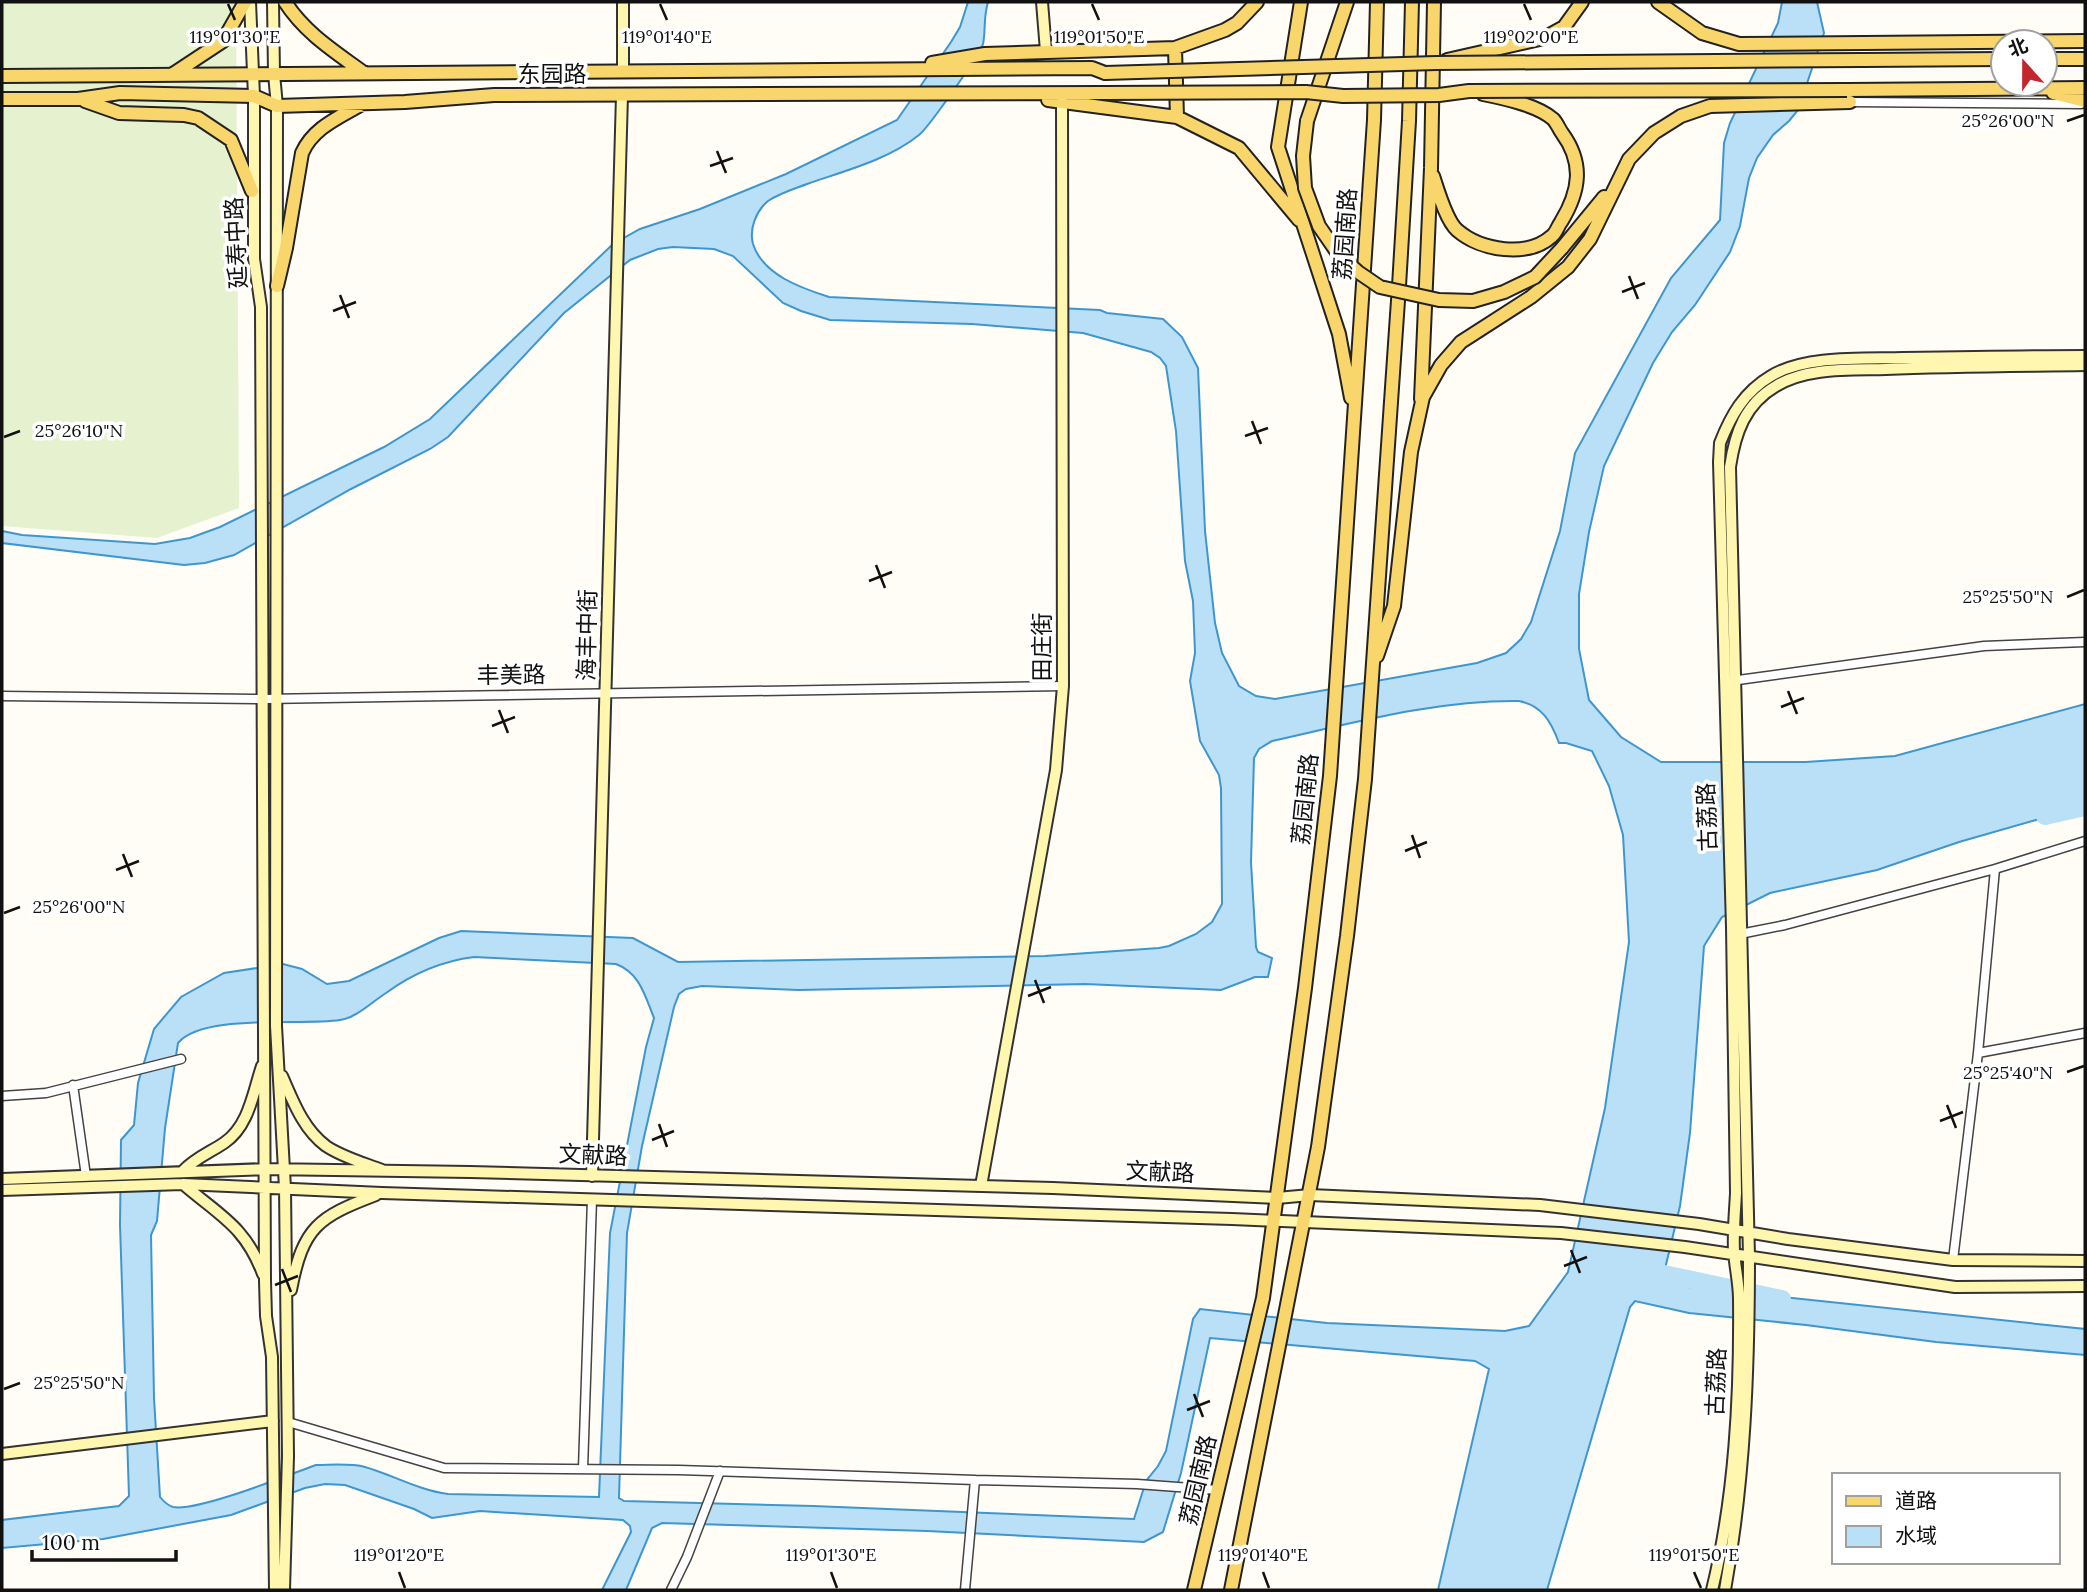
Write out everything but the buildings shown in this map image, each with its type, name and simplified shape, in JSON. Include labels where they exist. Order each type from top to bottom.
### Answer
[{"type":"main road","points":[[172,74],[223,41],[245,2]]},
{"type":"main road","name":"延寿中路","points":[[250,2],[254,96],[252,191],[254,259],[261,307],[263,552],[270,699]]},
{"type":"main road","name":"延寿中路","points":[[270,699],[276,548],[277,106],[273,2]]},
{"type":"main road","points":[[285,2],[297,21],[364,73]]},
{"type":"main road","points":[[622,71],[623,2]]},
{"type":"main road","points":[[1042,2],[1046,51]]},
{"type":"main road","points":[[893,69],[985,54],[1175,48],[1225,30],[1237,23],[1257,2]]},
{"type":"main road","points":[[1301,2],[1278,147],[1339,334],[1354,415]]},
{"type":"main road","points":[[1348,2],[1307,121],[1303,156],[1305,188],[1318,226],[1339,255],[1380,287],[1439,300],[1473,301],[1504,292],[1535,277],[1617,182]]},
{"type":"main road","name":"荔园南路","points":[[1194,1590],[1263,1298],[1330,776],[1374,120],[1377,2]]},
{"type":"main road","points":[[1231,1590],[1318,1147],[1365,779],[1407,149],[1412,2]]},
{"type":"main road","points":[[1420,410],[1431,168],[1434,2]]},
{"type":"main road","points":[[1658,2],[1702,33],[1739,44],[2085,41]]},
{"type":"main road","points":[[1674,2],[1702,33]]},
{"type":"main road","points":[[1436,63],[1544,38],[1564,27],[1581,4]]},
{"type":"main road","points":[[1175,48],[1177,117]]},
{"type":"main road","points":[[1436,63],[1989,59]]},
{"type":"main road","points":[[2059,59],[2085,59]]},
{"type":"main road","name":"东园路","points":[[2,76],[1092,68],[1105,73],[1436,63]]},
{"type":"main road","points":[[2059,88],[2085,88]]},
{"type":"main road","points":[[1372,673],[1394,606],[1410,452],[1423,397],[1441,365],[1461,342],[1531,298],[1568,267],[1590,239],[1629,159],[1654,133],[1681,116],[1710,106],[1989,90]]},
{"type":"main road","points":[[1431,168],[1440,198],[1456,229],[1477,241],[1502,250],[1528,248],[1552,236],[1570,208],[1578,178],[1573,147],[1552,119],[1517,101],[1469,91]]},
{"type":"main road","points":[[1469,91],[1848,96]]},
{"type":"main road","name":"东园路","points":[[2,99],[78,99],[120,93],[254,96],[277,106],[362,104],[494,95],[1306,92],[1343,96],[1439,95],[1469,91]]},
{"type":"main road","points":[[974,93],[1177,117],[1239,148],[1303,225]]},
{"type":"main road","name":"海丰中街","points":[[592,1176],[622,95]]},
{"type":"main road","points":[[2059,96],[2085,102]]},
{"type":"main road","points":[[78,99],[119,113],[184,115],[198,118],[231,140],[252,191]]},
{"type":"main road","name":"田庄街","points":[[981,1186],[1056,770],[1063,686],[1062,102]]},
{"type":"main road","points":[[277,286],[302,153],[307,142],[322,127],[362,104]]},
{"type":"main road","name":"古荔路","points":[[1730,681],[1720,443],[1735,409],[1745,398],[1773,375],[1807,363],[2085,355]]},
{"type":"main road","name":"古荔路","points":[[1725,1590],[1739,1497],[1746,1423],[1749,1256],[1730,696],[1730,467],[1733,446],[1746,414],[1766,393],[1790,379],[1834,371],[2085,365]]},
{"type":"main road","points":[[270,699],[270,952],[264,1060],[265,1281],[266,1316],[272,1357],[275,1590]]},
{"type":"main road","name":"古荔路","points":[[1712,1590],[1736,1425],[1739,1374],[1739,1294],[1734,1254],[1737,928]]},
{"type":"main road","points":[[270,952],[285,1170],[288,1456],[284,1590]]},
{"type":"main road","points":[[179,1171],[230,1139],[240,1126],[248,1113],[264,1060]]},
{"type":"main road","points":[[278,1068],[295,1106],[313,1134],[327,1147],[388,1172]]},
{"type":"main road","name":"文献路","points":[[2,1190],[179,1171],[266,1169],[981,1186],[1277,1198],[1310,1195],[1540,1205],[1699,1224],[1788,1239],[1953,1260],[2082,1260]]},
{"type":"main road","name":"文献路","points":[[2,1179],[86,1176],[102,1181]]},
{"type":"main road","points":[[102,1181],[382,1193],[1274,1221],[1570,1234],[1685,1247],[1955,1287],[2085,1286]]},
{"type":"main road","points":[[178,1185],[235,1226],[246,1238],[265,1281]]},
{"type":"main road","points":[[286,1314],[300,1251],[310,1234],[338,1211],[382,1193]]},
{"type":"main road","points":[[2,1454],[273,1421]]},
{"type":"street","points":[[1848,96],[2085,102]]},
{"type":"street","points":[[1730,681],[1984,646],[2085,642]]},
{"type":"street","name":"丰美路","points":[[2,696],[270,699],[1063,686]]},
{"type":"street","points":[[1737,928],[1785,925],[1995,869],[2085,841]]},
{"type":"street","points":[[1953,1260],[1978,1052],[1995,869]]},
{"type":"street","points":[[1978,1052],[2085,1033]]},
{"type":"street","points":[[2,1096],[46,1093],[181,1059]]},
{"type":"street","points":[[73,1085],[86,1176]]},
{"type":"street","points":[[583,1469],[592,1199]]},
{"type":"street","points":[[288,1422],[444,1468],[720,1471],[975,1484],[1137,1484],[1218,1490]]},
{"type":"street","points":[[671,1590],[687,1557],[720,1471]]},
{"type":"street","points":[[965,1590],[975,1484]]},
{"type":"green space","points":[[2,2],[236,2],[239,508],[157,538],[2,526]]},
{"type":"water","points":[[968,2],[988,2],[980,50],[954,90],[919,135],[880,158],[787,191],[768,201],[760,210],[753,226],[753,244],[758,255],[784,279],[829,297],[1100,310],[1163,319],[1182,337],[1198,368],[1205,531],[1215,623],[1222,653],[1239,686],[1256,696],[1275,699],[1477,663],[1506,653],[1521,639],[1531,622],[1560,531],[1575,453],[1671,278],[1720,220],[1724,143],[1730,123],[1778,23],[1782,2],[1817,2],[1824,33],[1798,110],[1773,135],[1757,158],[1749,178],[1740,226],[1730,252],[1653,363],[1604,466],[1579,594],[1579,649],[1589,700],[1621,737],[1661,762],[1806,762],[1895,756],[2085,704],[2085,806],[1959,842],[1877,870],[1770,893],[1722,917],[1704,946],[1690,1133],[1680,1206],[1664,1273],[1687,1287],[2085,1329],[2085,1355],[1936,1342],[1689,1313],[1635,1301],[1630,1307],[1547,1590],[1438,1590],[1489,1369],[1475,1361],[1210,1338],[1181,1473],[1163,1532],[1144,1542],[927,1531],[662,1523],[652,1528],[626,1590],[602,1590],[631,1532],[630,1526],[623,1520],[480,1511],[432,1518],[345,1485],[325,1484],[305,1488],[231,1515],[103,1539],[2,1548],[2,1520],[119,1506],[129,1496],[120,1225],[121,1140],[134,1125],[138,1083],[154,1029],[181,997],[224,973],[283,964],[302,969],[327,984],[349,981],[439,938],[461,931],[633,938],[678,962],[1045,956],[1159,948],[1196,934],[1212,922],[1222,904],[1221,788],[1219,775],[1200,741],[1190,681],[1195,653],[1193,601],[1185,561],[1176,431],[1166,366],[1151,352],[1083,333],[972,324],[830,320],[783,303],[733,256],[714,249],[658,249],[630,260],[564,313],[448,437],[234,555],[205,563],[184,565],[2,543],[2,531],[22,535],[155,544],[190,538],[220,527],[384,447],[430,419],[613,244],[640,229],[700,209],[786,174],[897,120],[960,27]],"holes":[[[1519,701],[1534,707],[1545,716],[1559,743],[1592,751],[1609,786],[1623,835],[1629,942],[1605,1108],[1568,1272],[1529,1326],[1505,1331],[1327,1323],[1200,1309],[1193,1319],[1166,1451],[1146,1481],[1134,1519],[624,1501],[619,1498],[627,1233],[642,1146],[679,994],[686,989],[702,986],[798,990],[1085,984],[1221,990],[1255,977],[1268,977],[1272,958],[1258,952],[1256,947],[1251,862],[1254,758],[1259,749],[1272,741],[1425,708]],[[474,957],[616,964],[636,979],[654,1018],[610,1233],[599,1497],[448,1494],[365,1467],[316,1465],[202,1504],[185,1507],[169,1505],[160,1497],[154,1398],[151,1235],[157,1221],[165,1128],[178,1043],[191,1034],[230,1024],[346,1019],[417,974],[439,965]]]},
{"type":"waterway","points":[[2045,816],[2085,807]]},
{"type":"waterway","points":[[1645,1270],[1782,1299]]}]
